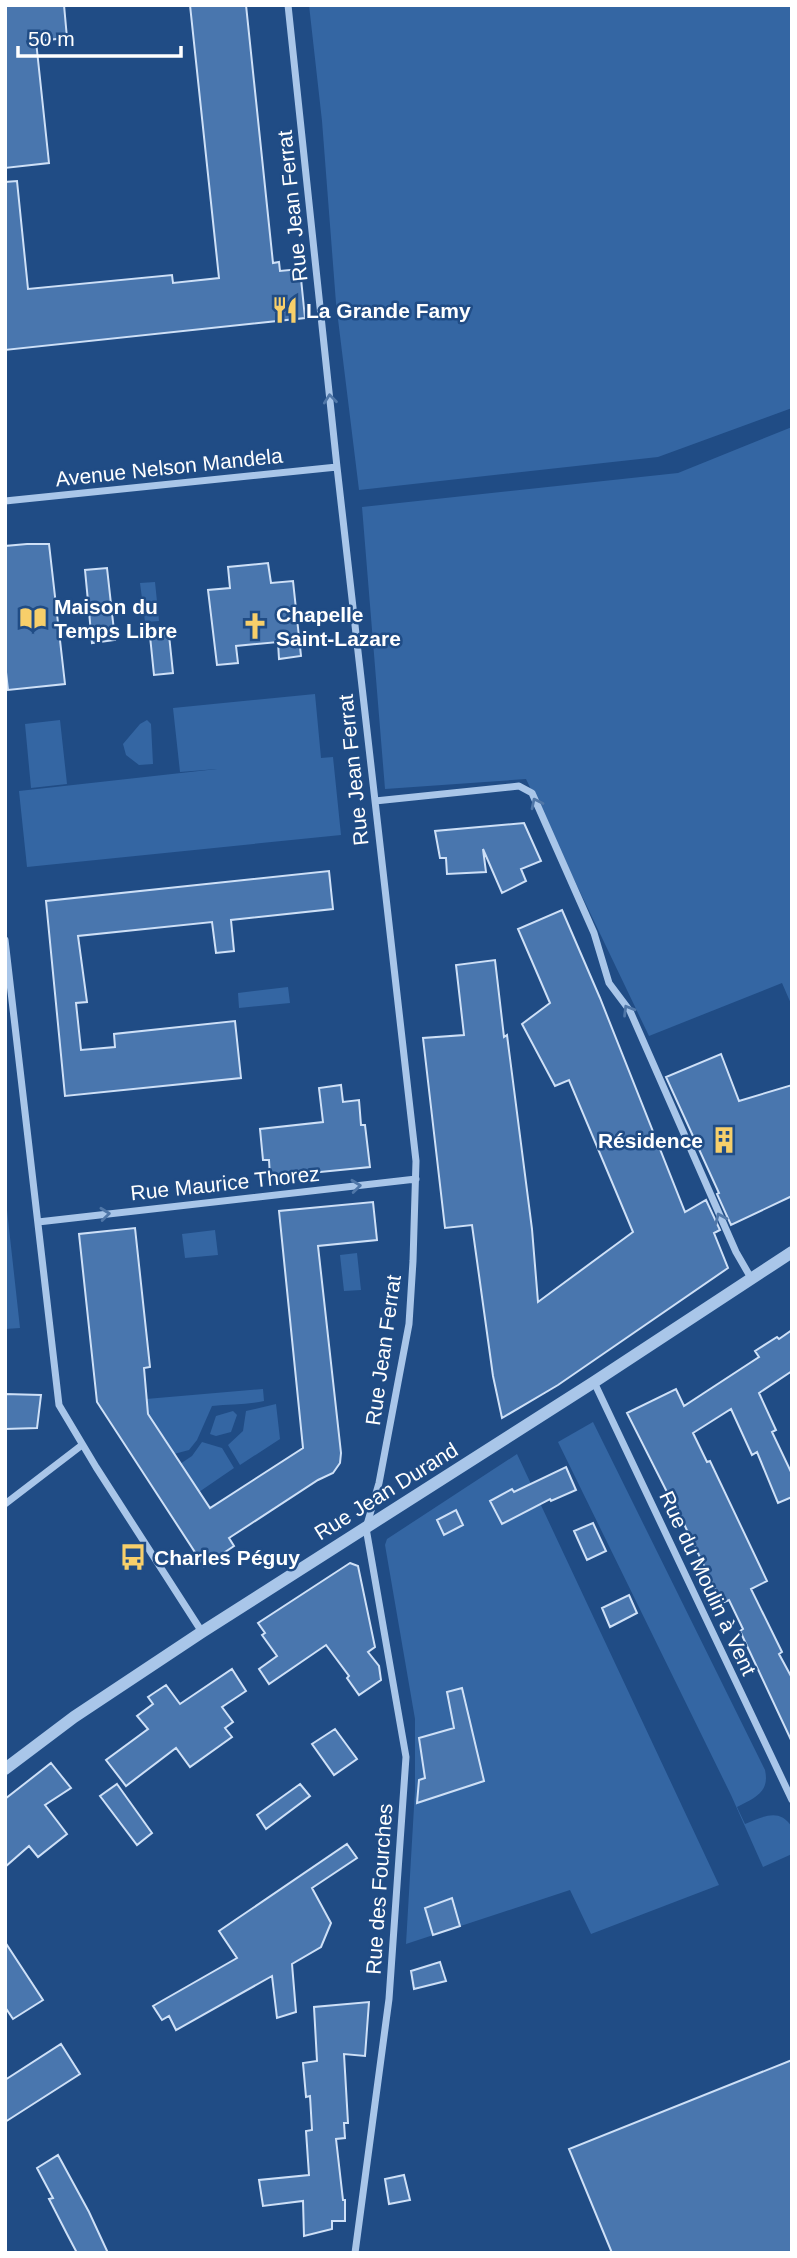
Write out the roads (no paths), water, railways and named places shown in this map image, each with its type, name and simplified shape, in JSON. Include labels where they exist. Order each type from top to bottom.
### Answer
[{"type":"street","name":"Rue Jean Ferrat","points":[[288,5],[337,467],[416,1161],[409,1324],[379,1483],[366,1528]]},
{"type":"street","name":"Avenue Nelson Mandela","points":[[5,502],[337,467]]},
{"type":"street","points":[[375,801],[519,786],[532,793],[594,933],[609,983],[630,1011],[736,1252],[751,1278]]},
{"type":"street","points":[[5,940],[59,1405],[202,1632]]},
{"type":"street","name":"Rue Maurice Thorez","points":[[37,1222],[416,1180]]},
{"type":"street","name":"Rue Jean Durand","points":[[5,1769],[74,1717],[202,1632],[792,1252]]},
{"type":"street","name":"Rue du Moulin à Vent","points":[[593,1382],[792,1800]]},
{"type":"street","points":[[5,1504],[82,1445]]},
{"type":"street","name":"Rue des Fourches","points":[[355,2253],[389,1999],[405,1757],[366,1528]]},
{"type":"place","name":"La Grande Famy","points":[[285,310]]},
{"type":"place","name":"Maison du Temps Libre","points":[[33,618]]},
{"type":"place","name":"Chapelle Saint-Lazare","points":[[255,626]]},
{"type":"place","name":"Résidence","points":[[724,1140]]},
{"type":"place","name":"Charles Péguy","points":[[133,1557]]}]
